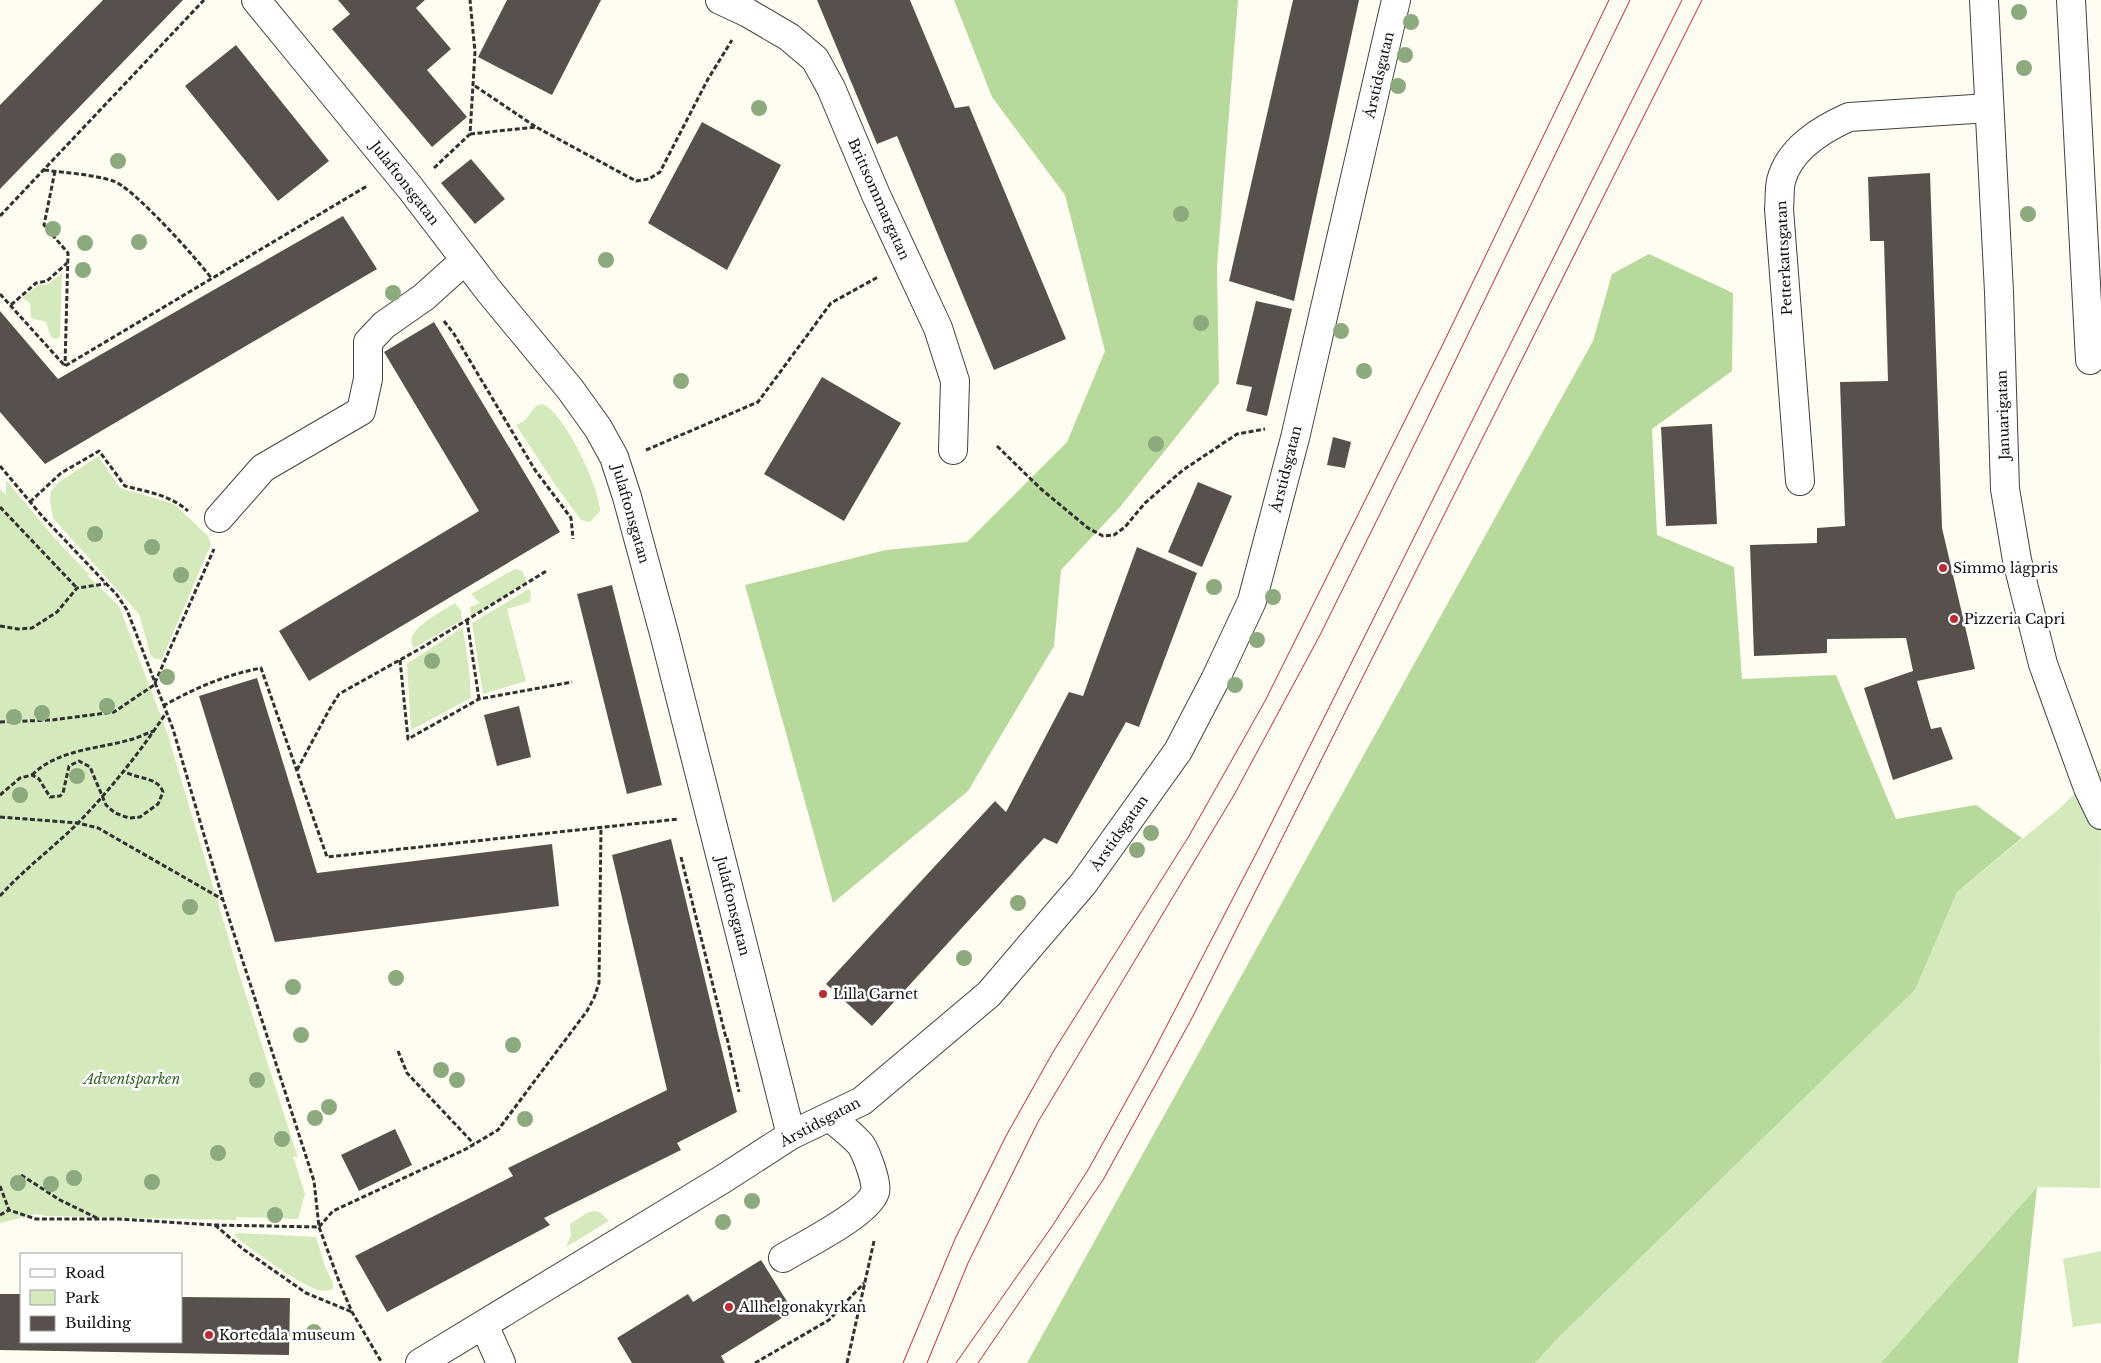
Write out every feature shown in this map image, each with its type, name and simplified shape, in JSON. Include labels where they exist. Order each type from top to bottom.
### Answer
[{"type":"street","name":"Julaftonsgatan","points":[[256,0],[403,179],[465,260],[570,389],[598,428],[616,462],[665,637],[791,1135]]},
{"type":"street","name":"Brittsommargatan","points":[[720,0],[748,13],[789,37],[814,59],[831,88],[858,155],[938,328],[955,381],[953,450]]},
{"type":"street","name":"Årstidsgatan","points":[[420,1363],[484,1326],[791,1135],[862,1101],[989,994],[1083,884],[1178,751],[1215,680],[1252,601],[1294,438],[1396,0]]},
{"type":"street","name":"Januarigatan","points":[[1984,0],[1999,292],[2005,489],[2017,560],[2042,664],[2088,788],[2101,814]]},
{"type":"street","points":[[2071,0],[2090,360]]},
{"type":"street","name":"Petterkattsgatan","points":[[1800,481],[1779,208],[1781,182],[1790,160],[1806,142],[1830,126],[1849,117],[1989,108]]},
{"type":"street","points":[[218,529],[262,468],[361,411],[368,379],[368,342],[384,325],[424,297],[465,260]]},
{"type":"street","points":[[783,1258],[841,1224],[868,1204],[876,1191],[874,1176],[861,1146],[830,1116]]},
{"type":"street","points":[[484,1326],[501,1363]]},
{"type":"path","points":[[0,216],[204,0]]},
{"type":"path","points":[[470,0],[475,52],[470,134]]},
{"type":"path","points":[[474,86],[536,127],[636,181],[649,179],[660,172],[708,79],[748,13]]},
{"type":"path","points":[[65,366],[212,279],[403,179],[470,134],[536,127]]},
{"type":"path","points":[[44,170],[115,181],[199,262],[212,279]]},
{"type":"path","points":[[55,172],[44,225],[68,253],[65,366]]},
{"type":"path","points":[[670,440],[758,402],[830,303],[907,260]]},
{"type":"path","points":[[10,305],[36,283],[47,281],[68,263]]},
{"type":"path","points":[[0,294],[65,366]]},
{"type":"path","points":[[424,297],[454,334],[535,470],[571,518],[574,540]]},
{"type":"path","points":[[997,446],[1042,489],[1088,528],[1103,536],[1114,535],[1145,503],[1183,470],[1237,434],[1272,429],[1294,438]]},
{"type":"path","points":[[30,502],[61,473],[99,451],[125,486],[177,501],[189,513]]},
{"type":"path","points":[[0,466],[30,502],[106,584],[126,610],[154,685],[173,729],[223,900],[314,1181],[319,1227],[352,1312],[382,1363]]},
{"type":"path","points":[[0,507],[77,588]]},
{"type":"path","points":[[0,722],[52,720],[114,712],[154,685],[218,529]]},
{"type":"path","points":[[296,770],[339,694],[400,660],[548,570]]},
{"type":"path","points":[[0,626],[18,630],[32,628],[57,612],[77,588],[106,584]]},
{"type":"path","points":[[467,620],[478,699]]},
{"type":"path","points":[[400,660],[408,739],[478,699],[572,682]]},
{"type":"path","points":[[163,706],[184,694],[233,673],[261,668],[326,857],[709,815]]},
{"type":"path","points":[[0,896],[18,875],[78,823],[124,771],[166,713]]},
{"type":"path","points":[[0,795],[20,778],[32,775],[41,766],[54,759],[133,739],[155,730]]},
{"type":"path","points":[[32,775],[39,778],[50,797],[60,796],[63,793],[69,766],[79,761],[90,767],[106,805],[115,813],[130,818],[140,817],[158,804],[162,798],[161,786],[156,781],[134,777],[124,771]]},
{"type":"path","points":[[0,817],[78,823],[98,828],[223,900]]},
{"type":"path","points":[[0,1215],[9,1210],[36,1219],[100,1219],[214,1225],[319,1227],[333,1211],[474,1144],[498,1130],[587,1011],[594,998],[599,983],[601,827]]},
{"type":"path","points":[[681,857],[726,1038]]},
{"type":"path","points":[[398,1051],[407,1072],[474,1144]]},
{"type":"path","points":[[21,1175],[60,1200],[100,1219]]},
{"type":"path","points":[[0,1186],[9,1210]]},
{"type":"path","points":[[214,1225],[243,1249],[306,1293],[352,1312]]},
{"type":"path","points":[[754,1363],[829,1320],[864,1282]]},
{"type":"green space","points":[[954,0],[1238,0],[1217,267],[1219,383],[1120,507],[1061,570],[1054,646],[968,791],[833,903],[745,585],[886,550],[967,542],[1067,442],[1105,351],[1065,195],[992,97]]},
{"type":"green space","points":[[1649,254],[1733,293],[1732,371],[1652,429],[1657,535],[1734,567],[1742,679],[1836,675],[1896,819],[1976,805],[2022,838],[1957,892],[1915,990],[1557,1339],[1535,1363],[1027,1363],[1593,341],[1612,274]]},
{"type":"green space","points":[[62,273],[60,337],[56,339],[51,337],[46,322],[31,318],[30,303],[22,298],[38,285],[47,285]]},
{"type":"green space","points":[[541,404],[550,409],[559,419],[579,451],[587,469],[599,500],[600,511],[590,522],[581,520],[516,425],[525,420],[534,408]]},
{"type":"green space","points":[[98,456],[120,488],[174,504],[208,536],[211,544],[162,659],[155,659],[151,656],[139,614],[53,518],[50,501],[51,491],[58,483]]},
{"type":"green space","name":"Adventsparken","points":[[6,480],[57,541],[89,574],[88,576],[119,606],[167,732],[238,970],[298,1158],[293,1156],[305,1194],[298,1219],[236,1217],[237,1220],[46,1216],[36,1214],[0,1223],[0,489],[6,495]]},
{"type":"green space","points":[[515,569],[522,571],[527,582],[471,616],[470,607],[480,603],[471,594]]},
{"type":"green space","points":[[529,589],[531,592],[530,602],[507,609],[526,681],[483,694],[472,623]]},
{"type":"green space","points":[[455,603],[461,611],[462,620],[414,648],[412,642],[413,635],[418,628],[433,616]]},
{"type":"green space","points":[[460,629],[463,629],[471,698],[411,730],[407,664]]},
{"type":"green space","points":[[2101,768],[2100,1188],[2037,1187],[1881,1363],[1535,1363],[1557,1339],[1915,990],[1957,892],[2059,809]]},
{"type":"green space","points":[[2037,1187],[2018,1363],[1881,1363]]},
{"type":"green space","points":[[600,1212],[609,1221],[566,1247],[571,1236],[570,1224],[587,1213]]},
{"type":"green space","points":[[238,1233],[316,1237],[325,1266],[333,1283],[333,1289],[318,1290],[306,1285],[261,1256],[234,1235]]},
{"type":"green space","points":[[2101,1251],[2101,1323],[2073,1327],[2063,1259]]},
{"type":"building","points":[[103,0],[183,0],[0,189],[0,105]]},
{"type":"building","points":[[338,0],[425,0],[416,8],[451,49],[427,70],[467,117],[432,147],[332,29],[350,14]]},
{"type":"building","points":[[507,0],[601,0],[552,95],[478,57]]},
{"type":"building","points":[[817,0],[910,0],[955,108],[969,106],[1066,339],[994,370],[897,136],[877,144]]},
{"type":"building","points":[[1293,0],[1359,0],[1294,301],[1229,281]]},
{"type":"building","points":[[236,45],[329,161],[278,201],[185,86]]},
{"type":"building","points":[[702,122],[781,165],[727,270],[648,223]]},
{"type":"building","points":[[471,159],[505,199],[475,224],[441,183]]},
{"type":"building","points":[[1930,173],[1942,528],[1975,669],[1917,681],[1931,729],[1941,727],[1953,759],[1893,780],[1864,688],[1913,671],[1906,638],[1827,639],[1827,653],[1754,656],[1750,545],[1817,543],[1817,528],[1845,526],[1840,382],[1888,381],[1884,241],[1870,241],[1868,177]]},
{"type":"building","points":[[343,216],[377,269],[45,464],[0,412],[0,311],[58,379]]},
{"type":"building","points":[[1256,301],[1292,309],[1267,416],[1246,411],[1252,387],[1236,384]]},
{"type":"building","points":[[434,322],[560,532],[309,681],[279,631],[479,511],[384,352]]},
{"type":"building","points":[[822,377],[901,423],[844,521],[764,474]]},
{"type":"building","points":[[1712,424],[1717,524],[1666,526],[1661,427]]},
{"type":"building","points":[[1333,437],[1351,442],[1345,468],[1327,465]]},
{"type":"building","points":[[1198,482],[1232,496],[1202,567],[1168,552]]},
{"type":"building","points":[[1137,547],[1197,573],[1139,727],[1126,722],[1057,844],[1044,838],[872,1026],[826,984],[995,801],[1006,812],[1069,692],[1083,696]]},
{"type":"building","points":[[612,585],[662,785],[627,794],[577,594]]},
{"type":"building","points":[[257,678],[317,873],[552,844],[559,906],[275,942],[199,696]]},
{"type":"building","points":[[519,706],[531,757],[497,766],[484,715]]},
{"type":"building","points":[[671,839],[737,1112],[677,1143],[681,1150],[544,1218],[550,1225],[387,1312],[355,1256],[513,1176],[508,1168],[667,1090],[612,855]]},
{"type":"building","points":[[395,1129],[412,1165],[359,1191],[341,1155]]},
{"type":"building","name":"Allhelgonakyrkan","points":[[761,1260],[793,1311],[721,1356],[725,1363],[632,1363],[617,1338],[688,1294],[693,1302]]},
{"type":"building","points":[[0,1294],[20,1294],[20,1343],[182,1343],[182,1297],[290,1298],[289,1355],[0,1350]]},
{"type":"tram line","points":[[903,1363],[955,1239],[1006,1136],[1053,1052],[1189,836],[1265,701],[1441,348],[1609,0]]},
{"type":"tram line","points":[[927,1363],[968,1263],[1038,1122],[1234,795],[1320,635],[1630,0]]},
{"type":"tram line","points":[[956,1363],[1053,1225],[1088,1170],[1150,1058],[1260,846],[1682,0]]},
{"type":"tram line","points":[[978,1363],[1103,1180],[1192,1018],[1702,0]]},
{"type":"place","name":"Simmo lågpris","points":[[1943,568]]},
{"type":"place","name":"Pizzeria Capri","points":[[1954,619]]},
{"type":"place","name":"Lilla Garnet","points":[[823,994]]},
{"type":"place","name":"Allhelgonakyrkan","points":[[729,1307]]},
{"type":"place","name":"Kortedala museum","points":[[209,1335]]}]
